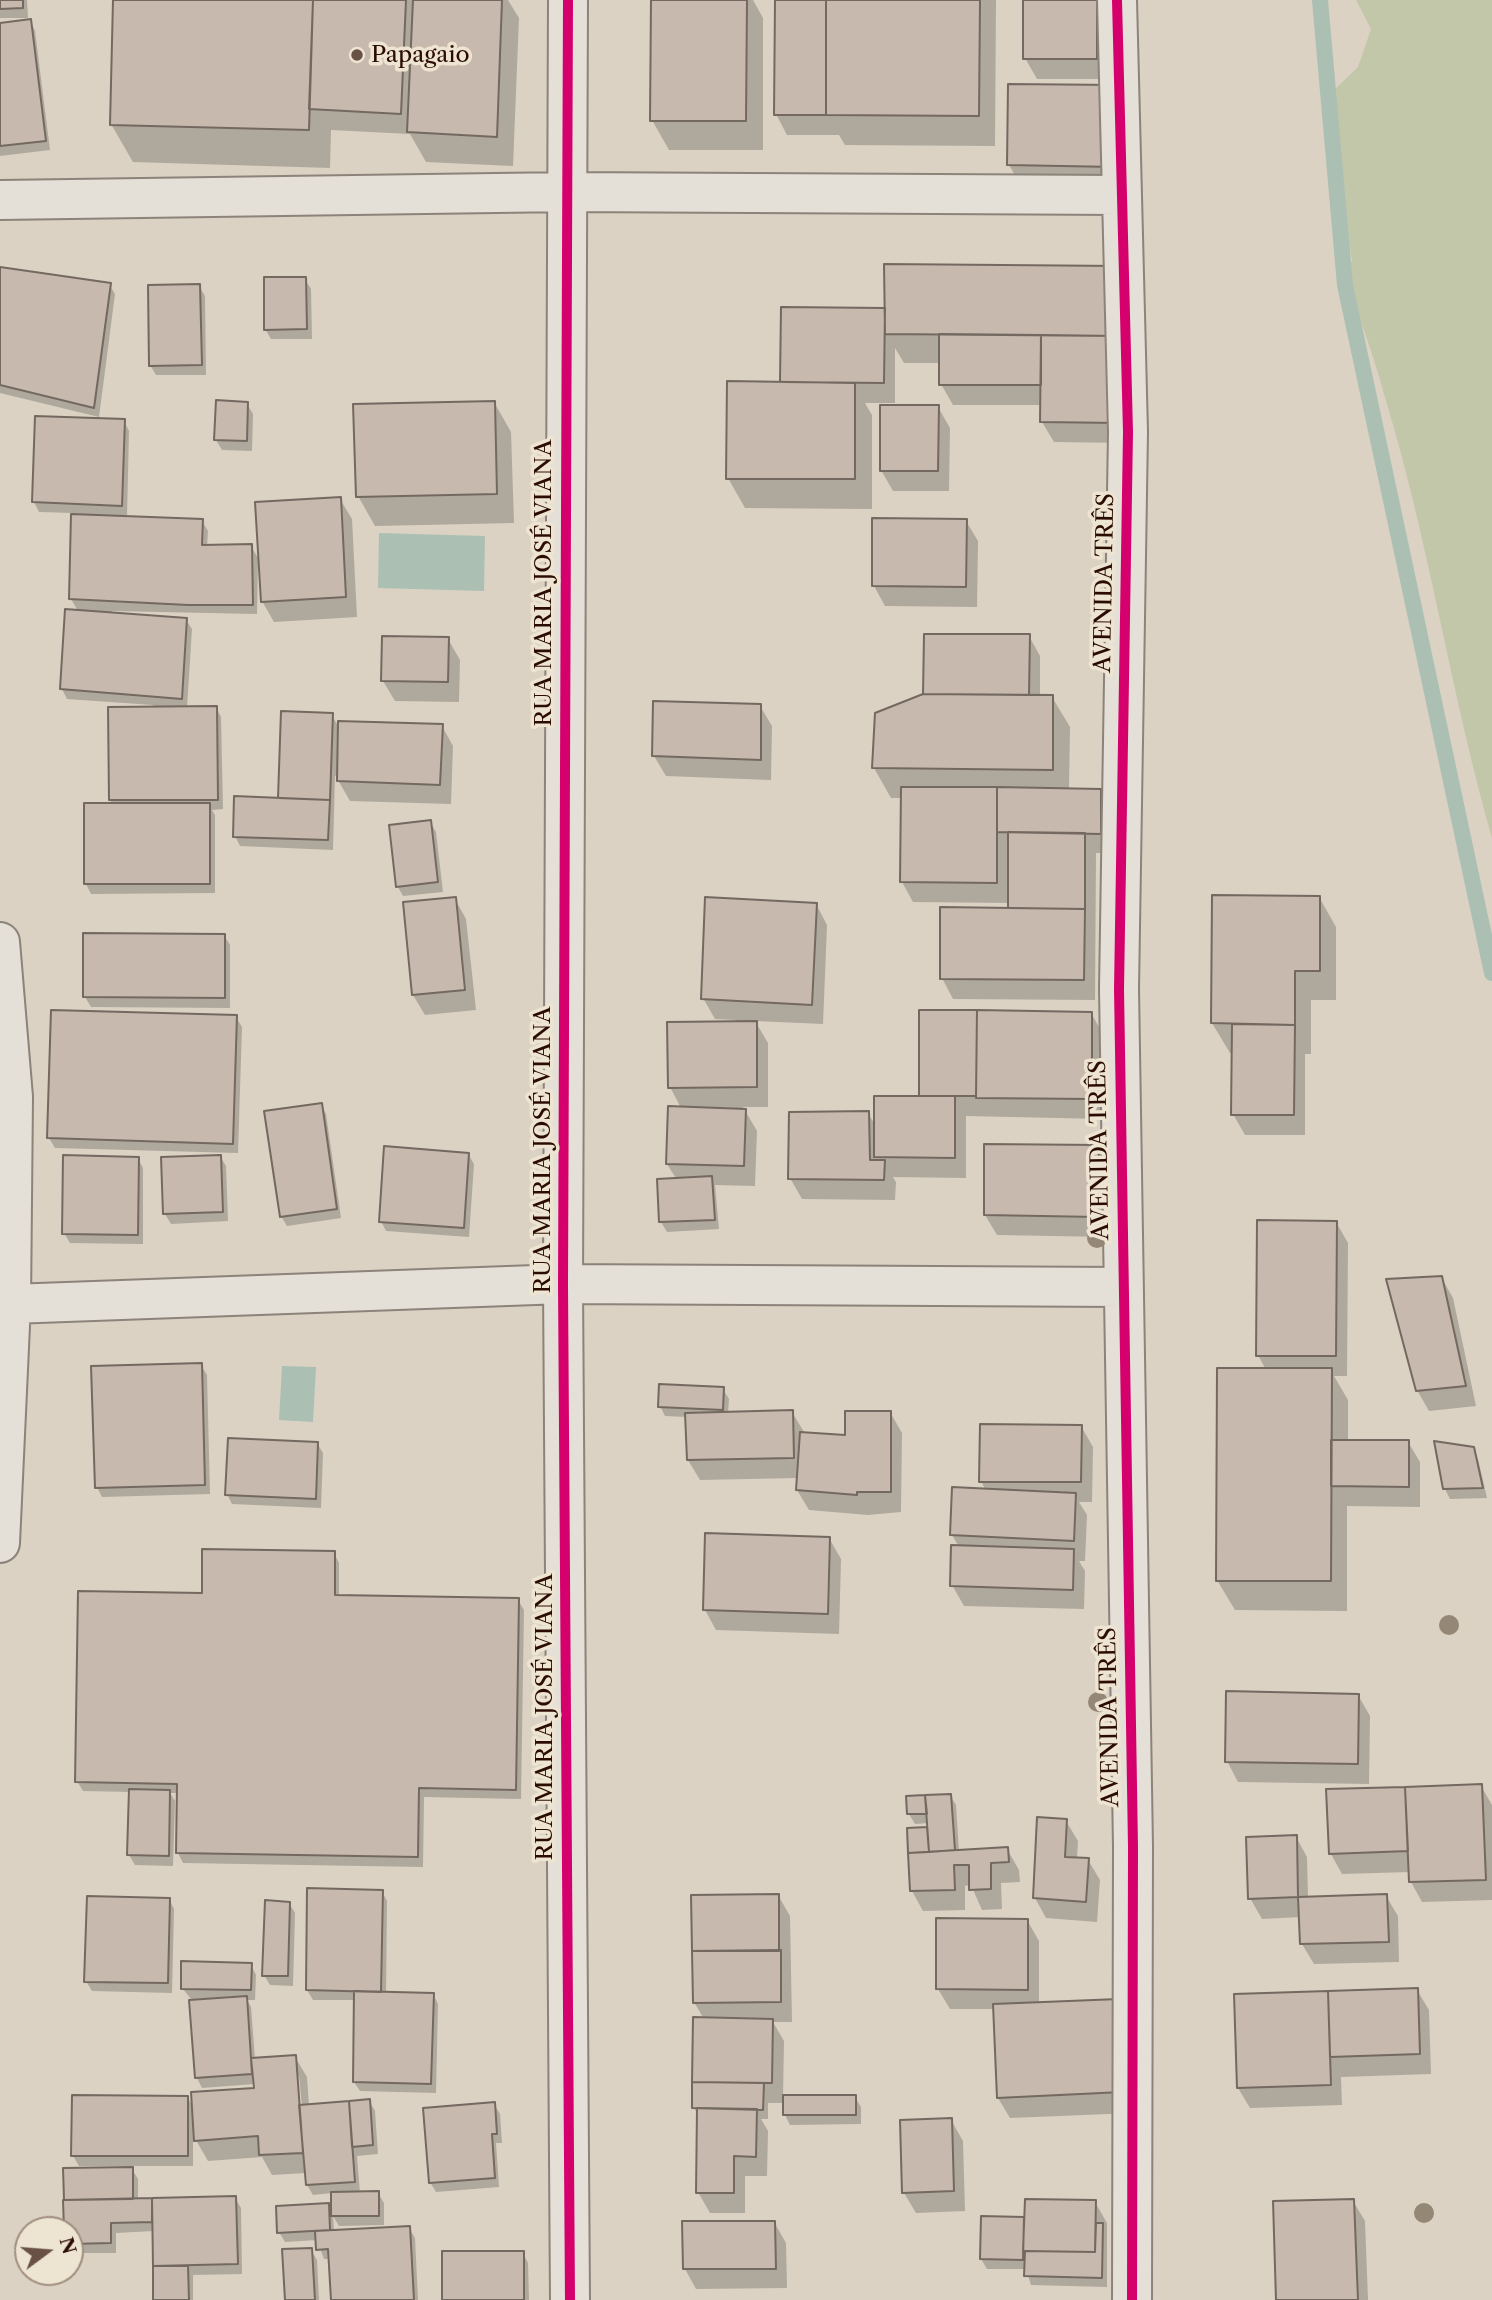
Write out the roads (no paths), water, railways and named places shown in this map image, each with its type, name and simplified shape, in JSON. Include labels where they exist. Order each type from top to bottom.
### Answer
[{"type":"street","name":"RUA MARIA JOSÉ VIANA","points":[[568,0],[563,1284],[570,2300]]},
{"type":"street","name":"AVENIDA TRÊS","points":[[1117,0],[1128,432],[1119,989],[1133,1847],[1132,2300]]},
{"type":"street","points":[[0,200],[567,192],[1120,195]]},
{"type":"street","points":[[0,942],[13,1097],[11,1304],[0,1543]]},
{"type":"street","points":[[11,1304],[563,1284],[1123,1287]]},
{"type":"waterway","points":[[1320,0],[1345,285],[1492,973]]},
{"type":"place","name":"Papagaio","points":[[357,55]]}]
